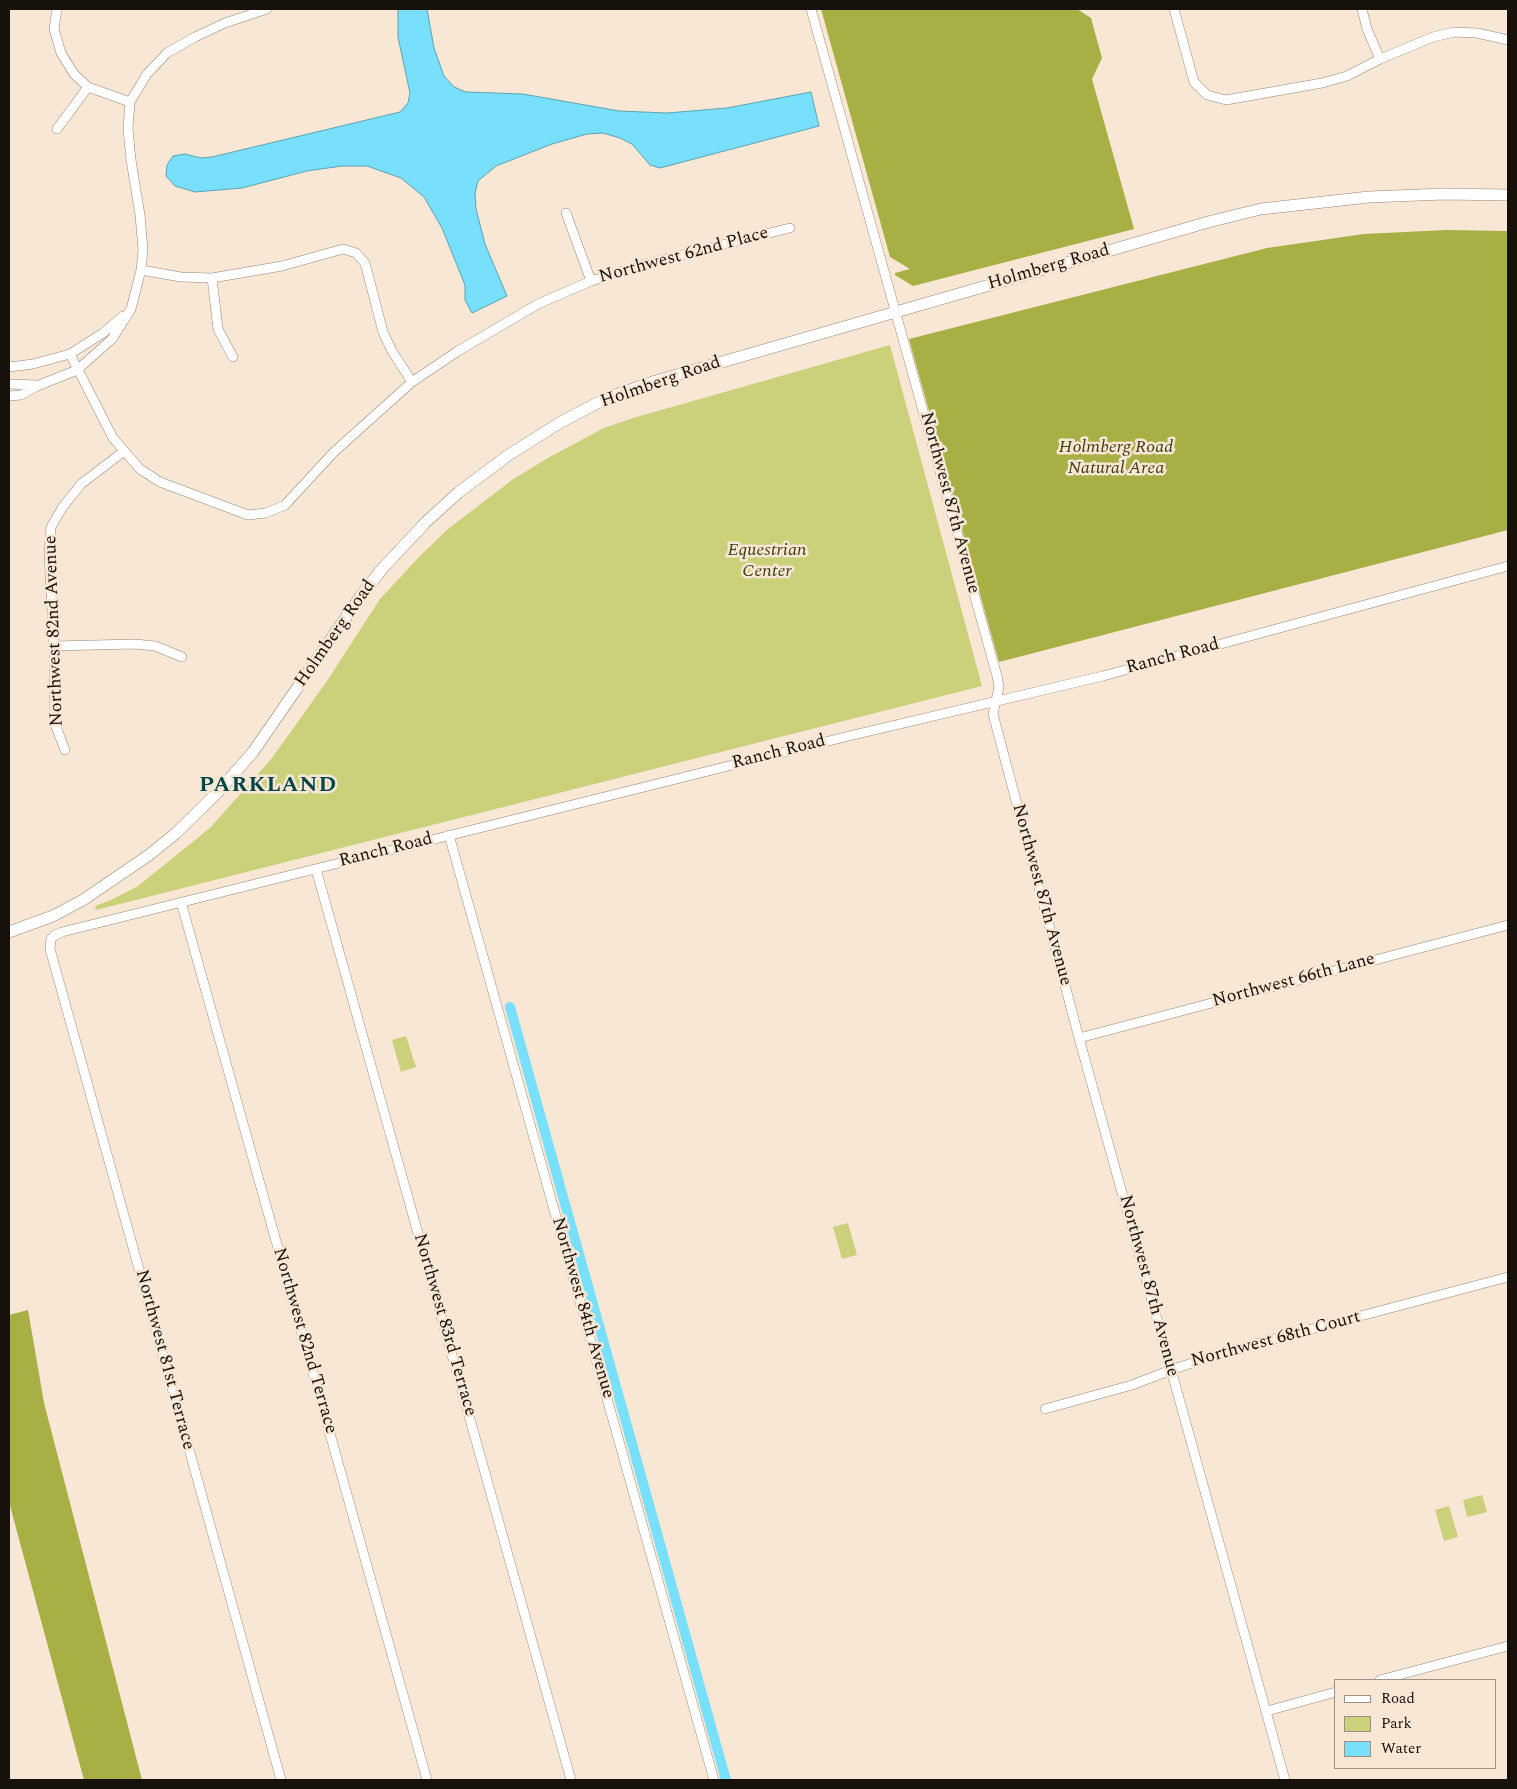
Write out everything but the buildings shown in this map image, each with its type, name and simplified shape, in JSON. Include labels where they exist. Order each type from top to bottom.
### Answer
[{"type":"street","points":[[57,9],[54,28],[62,53],[74,74],[88,87],[130,102]]},
{"type":"street","points":[[9,396],[21,395],[37,386],[77,370],[112,338],[131,309],[143,250],[128,129],[130,102],[147,74],[167,53],[195,37],[225,23],[267,9]]},
{"type":"street","name":"Northwest 87th Avenue","points":[[811,9],[997,676],[999,687],[993,714],[1079,1038],[1285,1780]]},
{"type":"street","points":[[1174,9],[1194,82],[1207,95],[1226,100],[1322,83],[1347,76],[1380,59],[1433,37],[1454,32],[1477,32],[1508,40]]},
{"type":"street","points":[[1362,9],[1367,29],[1380,59]]},
{"type":"street","points":[[57,129],[88,87]]},
{"type":"street","name":"Holmberg Road","points":[[9,932],[53,916],[113,882],[150,855],[197,814],[253,752],[350,610],[382,569],[426,522],[459,492],[510,454],[561,422],[607,398],[656,381],[1212,221],[1261,209],[1369,197],[1444,194],[1508,195]]},
{"type":"street","points":[[566,213],[591,281]]},
{"type":"street","name":"Northwest 62nd Place","points":[[123,452],[140,469],[160,482],[248,515],[266,514],[285,504],[334,452],[412,382],[458,351],[538,304],[591,281],[645,264],[790,228]]},
{"type":"street","points":[[140,270],[181,277],[212,278],[282,266],[343,249],[356,253],[365,263],[383,332],[392,352],[412,382]]},
{"type":"street","points":[[212,278],[218,329],[234,357]]},
{"type":"street","points":[[18,384],[13,366],[52,360],[70,354],[103,333],[131,309]]},
{"type":"street","points":[[70,354],[112,438],[123,452]]},
{"type":"street","points":[[9,384],[37,386]]},
{"type":"street","name":"Northwest 82nd Avenue","points":[[65,750],[55,724],[54,646],[49,554],[51,527],[62,508],[81,484],[123,452]]},
{"type":"street","name":"Ranch Road","points":[[51,940],[62,932],[181,902],[995,700],[1103,676],[1508,566]]},
{"type":"street","points":[[54,646],[135,644],[155,646],[182,657]]},
{"type":"street","name":"Northwest 84th Avenue","points":[[449,836],[714,1780]]},
{"type":"street","name":"Northwest 83rd Terrace","points":[[316,869],[571,1780]]},
{"type":"street","name":"Northwest 82nd Terrace","points":[[181,902],[427,1780]]},
{"type":"street","name":"Northwest 66th Lane","points":[[1079,1038],[1508,925]]},
{"type":"street","name":"Northwest 81st Terrace","points":[[51,940],[50,949],[280,1780]]},
{"type":"street","name":"Northwest 68th Court","points":[[1046,1409],[1132,1385],[1228,1351],[1508,1277]]},
{"type":"street","points":[[1384,1679],[1508,1646]]},
{"type":"street","points":[[1266,1711],[1334,1693]]},
{"type":"green space","points":[[821,9],[1077,9],[1091,18],[1102,58],[1092,79],[1134,229],[913,286],[895,275],[895,273],[910,269],[890,257]]},
{"type":"green space","name":"Holmberg Road Natural Area","points":[[1446,230],[1508,231],[1508,530],[999,662],[909,339],[1267,248],[1364,234]]},
{"type":"green space","name":"Equestrian Center","points":[[890,345],[982,686],[96,910],[95,906],[138,886],[210,828],[272,758],[327,681],[380,599],[448,529],[512,480],[546,459],[604,428],[633,418]]},
{"type":"green space","points":[[406,1036],[416,1067],[401,1072],[392,1040]]},
{"type":"green space","points":[[848,1223],[857,1255],[842,1259],[833,1227]]},
{"type":"green space","points":[[28,1310],[44,1403],[142,1780],[84,1780],[9,1502],[9,1315]]},
{"type":"green space","points":[[1482,1495],[1487,1512],[1467,1517],[1463,1500]]},
{"type":"green space","points":[[1449,1506],[1458,1537],[1444,1541],[1435,1510]]},
{"type":"water","points":[[398,9],[427,9],[434,48],[444,76],[454,87],[466,92],[523,94],[619,111],[667,113],[727,108],[811,92],[819,126],[660,168],[650,165],[632,144],[603,133],[587,134],[552,144],[496,166],[478,181],[475,193],[476,209],[485,244],[507,296],[472,313],[465,300],[465,285],[442,228],[424,197],[401,178],[367,166],[342,166],[307,171],[242,188],[195,192],[175,186],[166,176],[167,165],[173,156],[185,154],[201,158],[212,157],[400,112],[408,103],[410,93],[398,37]]},
{"type":"waterway","points":[[510,1007],[726,1780]]},
{"type":"district","name":"PARKLAND","points":[[268,787]]}]
